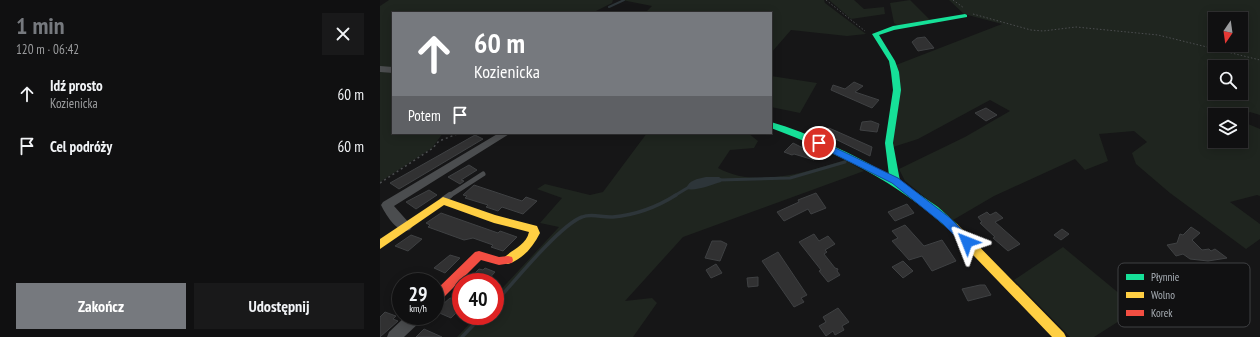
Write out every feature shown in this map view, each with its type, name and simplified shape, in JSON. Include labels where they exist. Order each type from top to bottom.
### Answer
[{"type":"street","points":[[895,181],[889,143],[897,90],[895,72],[892,61],[875,35],[877,32],[893,28],[966,15]]},
{"type":"street","points":[[380,69],[392,70]]},
{"type":"street","points":[[772,123],[816,142],[895,181],[947,221],[1060,337]]},
{"type":"street","points":[[406,227],[399,222],[387,205],[500,134]]},
{"type":"street","points":[[380,245],[442,201],[494,219],[532,228],[535,233],[532,239],[515,257],[507,262],[497,262],[479,255],[444,289]]},
{"type":"street","points":[[394,337],[407,325]]},
{"type":"lane","points":[[442,201],[483,174]]},
{"type":"path","points":[[826,0],[868,33],[875,35]]},
{"type":"path","points":[[953,0],[966,10],[966,15],[1043,31],[1076,27],[1158,35],[1260,60]]},
{"type":"path","points":[[380,183],[433,148],[439,141],[457,134]]},
{"type":"shaded area","points":[[389,0],[613,0],[612,3],[594,12],[392,12],[392,68],[380,67],[380,6]]},
{"type":"shaded area","points":[[622,0],[824,0],[825,3],[866,34],[847,36],[791,30],[772,52],[772,12],[646,12],[652,6]]},
{"type":"shaded area","points":[[829,0],[854,0],[864,9],[884,7],[885,14],[851,19]]},
{"type":"shaded area","points":[[910,0],[930,20],[899,26],[894,23],[890,3]]},
{"type":"shaded area","points":[[949,0],[1260,0],[1260,115],[1250,112],[1248,113],[1248,108],[1208,108],[1208,148],[1248,148],[1248,124],[1260,129],[1260,196],[1257,195],[1230,202],[1260,224],[1260,239],[1246,249],[1170,193],[1136,164],[1132,153],[1147,142],[1134,131],[1099,134],[1108,161],[1085,170],[1075,159],[994,196],[953,220],[905,181],[899,169],[965,137],[1010,111],[990,100],[918,139],[893,147],[896,65],[1002,24],[964,14]]},
{"type":"shaded area","points":[[380,72],[392,72],[392,134],[442,134],[432,148],[380,182]]},
{"type":"shaded area","points":[[772,76],[817,83],[800,113],[772,107]]},
{"type":"shaded area","points":[[646,134],[749,134],[758,141],[754,148],[730,150],[718,168],[733,174],[748,177],[765,178],[781,176],[814,169],[845,160],[864,171],[683,237],[625,301],[652,298],[657,303],[633,337],[457,337],[468,325],[504,325],[504,286],[559,227],[540,223],[562,198],[537,189],[545,184],[590,195],[603,192]]},
{"type":"shaded area","points":[[706,177],[719,177],[722,179],[721,182],[704,187],[686,189],[691,182]]},
{"type":"shaded area","points":[[1063,247],[1118,292],[1118,322],[1094,337],[1070,337],[1014,280]]},
{"type":"building","points":[[925,37],[934,48],[918,51],[912,42],[917,38]]},
{"type":"building","points":[[854,82],[863,86],[855,92],[879,100],[872,108],[831,90],[833,85],[845,89]]},
{"type":"building","points":[[986,108],[997,115],[986,121],[975,113]]},
{"type":"building","points":[[871,121],[879,124],[877,132],[860,130],[862,122]]},
{"type":"building","points":[[829,128],[872,147],[870,156],[823,133]]},
{"type":"building","points":[[475,135],[483,139],[399,189],[390,183]]},
{"type":"building","points":[[793,143],[819,154],[814,160],[784,152]]},
{"type":"building","points":[[469,165],[477,170],[461,180],[464,181],[460,184],[448,177]]},
{"type":"building","points":[[474,185],[522,201],[526,197],[537,201],[523,214],[502,207],[498,211],[486,207],[488,205],[465,198],[467,196],[463,195]]},
{"type":"building","points":[[429,190],[437,195],[416,209],[406,202]]},
{"type":"building","points":[[816,193],[826,208],[811,214],[808,209],[784,221],[777,212],[799,202],[798,200]]},
{"type":"building","points":[[907,204],[914,213],[895,221],[888,212]]},
{"type":"building","points":[[987,212],[990,215],[996,212],[1003,218],[995,222],[1020,244],[1008,251],[993,238],[995,237],[980,223],[982,222],[978,217]]},
{"type":"building","points":[[441,213],[498,233],[500,231],[517,237],[503,251],[491,247],[493,245],[473,238],[464,240],[428,227],[430,225],[426,223]]},
{"type":"building","points":[[905,225],[924,246],[942,240],[956,261],[932,271],[922,256],[909,260],[892,241],[898,238],[892,231]]},
{"type":"building","points":[[1191,227],[1200,233],[1192,240],[1202,250],[1209,249],[1211,251],[1215,249],[1227,258],[1208,261],[1190,259],[1183,254],[1176,256],[1167,245],[1177,243],[1180,234],[1183,235]]},
{"type":"building","points":[[1062,229],[1069,234],[1061,240],[1054,235]]},
{"type":"building","points":[[814,234],[819,241],[828,236],[835,244],[825,250],[827,252],[824,254],[835,268],[838,269],[837,271],[840,275],[828,282],[819,271],[821,270],[799,242]]},
{"type":"building","points":[[411,235],[422,239],[408,251],[395,246]]},
{"type":"building","points":[[712,241],[721,241],[727,244],[720,261],[705,258]]},
{"type":"building","points":[[778,252],[807,295],[801,298],[804,302],[794,307],[762,261]]},
{"type":"building","points":[[450,255],[460,258],[445,273],[434,268]]},
{"type":"building","points":[[903,261],[913,271],[903,278],[892,267]]},
{"type":"building","points":[[716,264],[722,273],[711,278],[706,270]]},
{"type":"building","points":[[485,268],[495,272],[475,273],[479,269],[483,270]]},
{"type":"building","points":[[758,277],[758,286],[748,287],[747,278]]},
{"type":"building","points":[[985,285],[991,295],[968,301],[962,289]]},
{"type":"building","points":[[450,298],[452,298],[451,318],[444,315],[444,303]]},
{"type":"building","points":[[838,308],[849,322],[842,326],[844,330],[835,335],[833,331],[826,336],[819,326],[826,322],[823,317]]},
{"type":"building","points":[[385,312],[392,315],[392,325],[394,325],[380,337],[380,317]]},
{"type":"building","points":[[424,329],[442,337],[416,337]]},
{"type":"waterway","points":[[609,7],[624,0]]},
{"type":"waterway","points":[[719,180],[790,178],[845,162]]},
{"type":"waterway","points":[[674,196],[689,187]]},
{"type":"waterway","points":[[504,293],[550,242],[573,222],[586,216],[613,217],[638,212],[654,207],[676,195]]},
{"type":"waterway","points":[[462,337],[473,325]]},
{"type":"traffic: fast","points":[[895,181],[889,143],[897,90],[895,72],[892,61],[875,34],[893,28],[965,16]]},
{"type":"traffic: fast","points":[[772,125],[819,144],[868,167],[914,194],[953,227]]},
{"type":"traffic: slow","points":[[380,245],[443,201],[494,219],[533,229],[535,233],[527,245],[508,260]]},
{"type":"traffic: slow","points":[[953,227],[1060,337]]},
{"type":"traffic: jam","points":[[444,289],[479,255],[499,261],[508,260]]},
{"type":"route","points":[[819,143],[895,181],[947,221],[967,242]]}]
